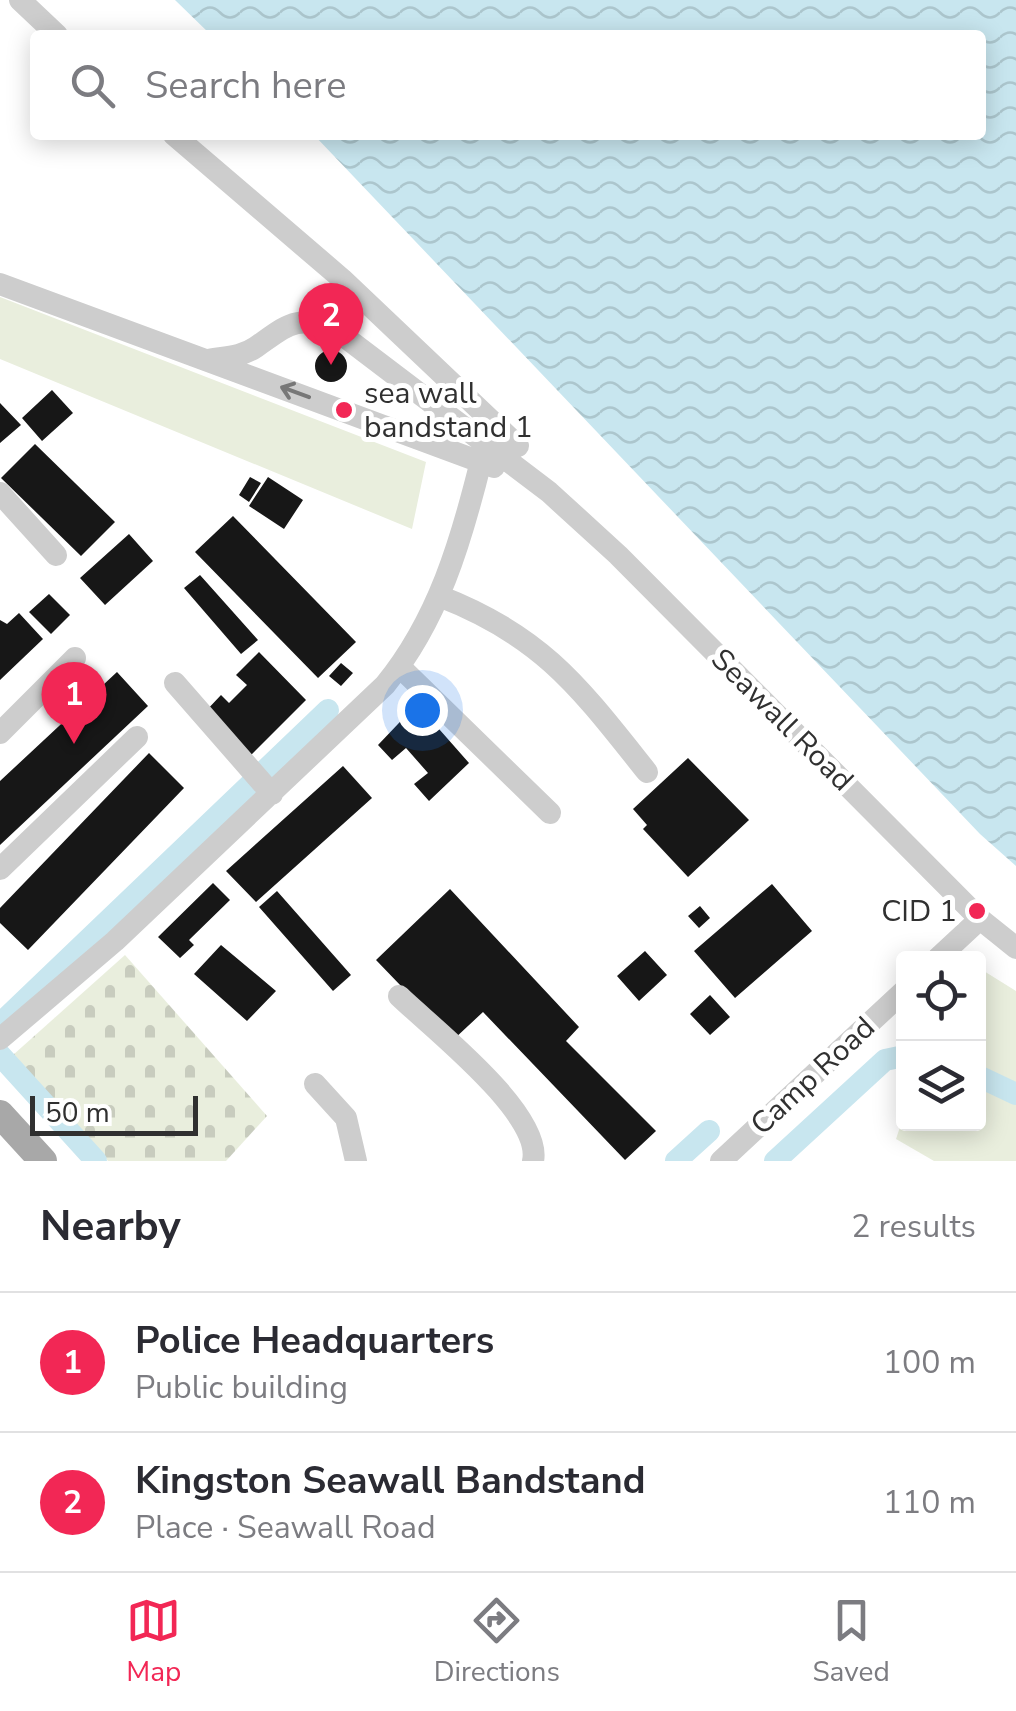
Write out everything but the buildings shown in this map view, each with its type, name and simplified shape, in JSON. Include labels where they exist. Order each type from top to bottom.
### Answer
[{"type":"main road","points":[[0,1114],[39,1160]]},
{"type":"street","points":[[20,0],[52,30]]},
{"type":"street","points":[[180,140],[342,278],[518,446]]},
{"type":"street","name":"Seawall Road","points":[[0,284],[481,461],[548,492]]},
{"type":"street","name":"Seawall Road","points":[[208,360],[243,354],[292,322],[316,322],[338,331],[548,492],[618,555],[980,919],[1016,948]]},
{"type":"street","points":[[0,1040],[115,941],[400,667],[414,650],[439,596],[464,530],[481,461]]},
{"type":"street","points":[[0,493],[56,555]]},
{"type":"street","points":[[439,596],[483,613],[523,636],[562,670],[647,772]]},
{"type":"street","points":[[0,733],[75,658]]},
{"type":"street","points":[[400,667],[550,813]]},
{"type":"street","points":[[175,684],[272,794]]},
{"type":"street","points":[[0,869],[137,737]]},
{"type":"street","points":[[946,951],[980,919]]},
{"type":"street","points":[[399,996],[514,1108],[533,1140],[533,1161]]},
{"type":"street","name":"Camp Road","points":[[721,1161],[896,999]]},
{"type":"street","points":[[315,1084],[346,1118],[356,1161]]},
{"type":"green space","points":[[0,297],[426,462],[412,529],[0,359]]},
{"type":"green space","points":[[125,955],[267,1116],[226,1161],[108,1161],[13,1055]]},
{"type":"green space","points":[[986,972],[1016,991],[1016,1161],[934,1161],[896,1139],[899,1131],[986,1131]]},
{"type":"water","points":[[175,0],[1016,0],[1016,866],[980,834],[319,140],[986,140],[986,30],[206,30]]},
{"type":"waterway","points":[[0,1024],[328,710]]},
{"type":"waterway","points":[[0,1055],[96,1161]]},
{"type":"waterway","points":[[775,1161],[885,1060],[896,1058]]},
{"type":"waterway","points":[[986,1080],[1016,1094]]},
{"type":"waterway","points":[[676,1161],[709,1131]]},
{"type":"place","name":"Kingston Seawall Bandstand","points":[[331,365]]},
{"type":"place","name":"sea wall bandstand 1","points":[[344,410]]},
{"type":"place","name":"Police Headquarters","points":[[74,744]]},
{"type":"place","name":"CID 1","points":[[977,911]]}]
